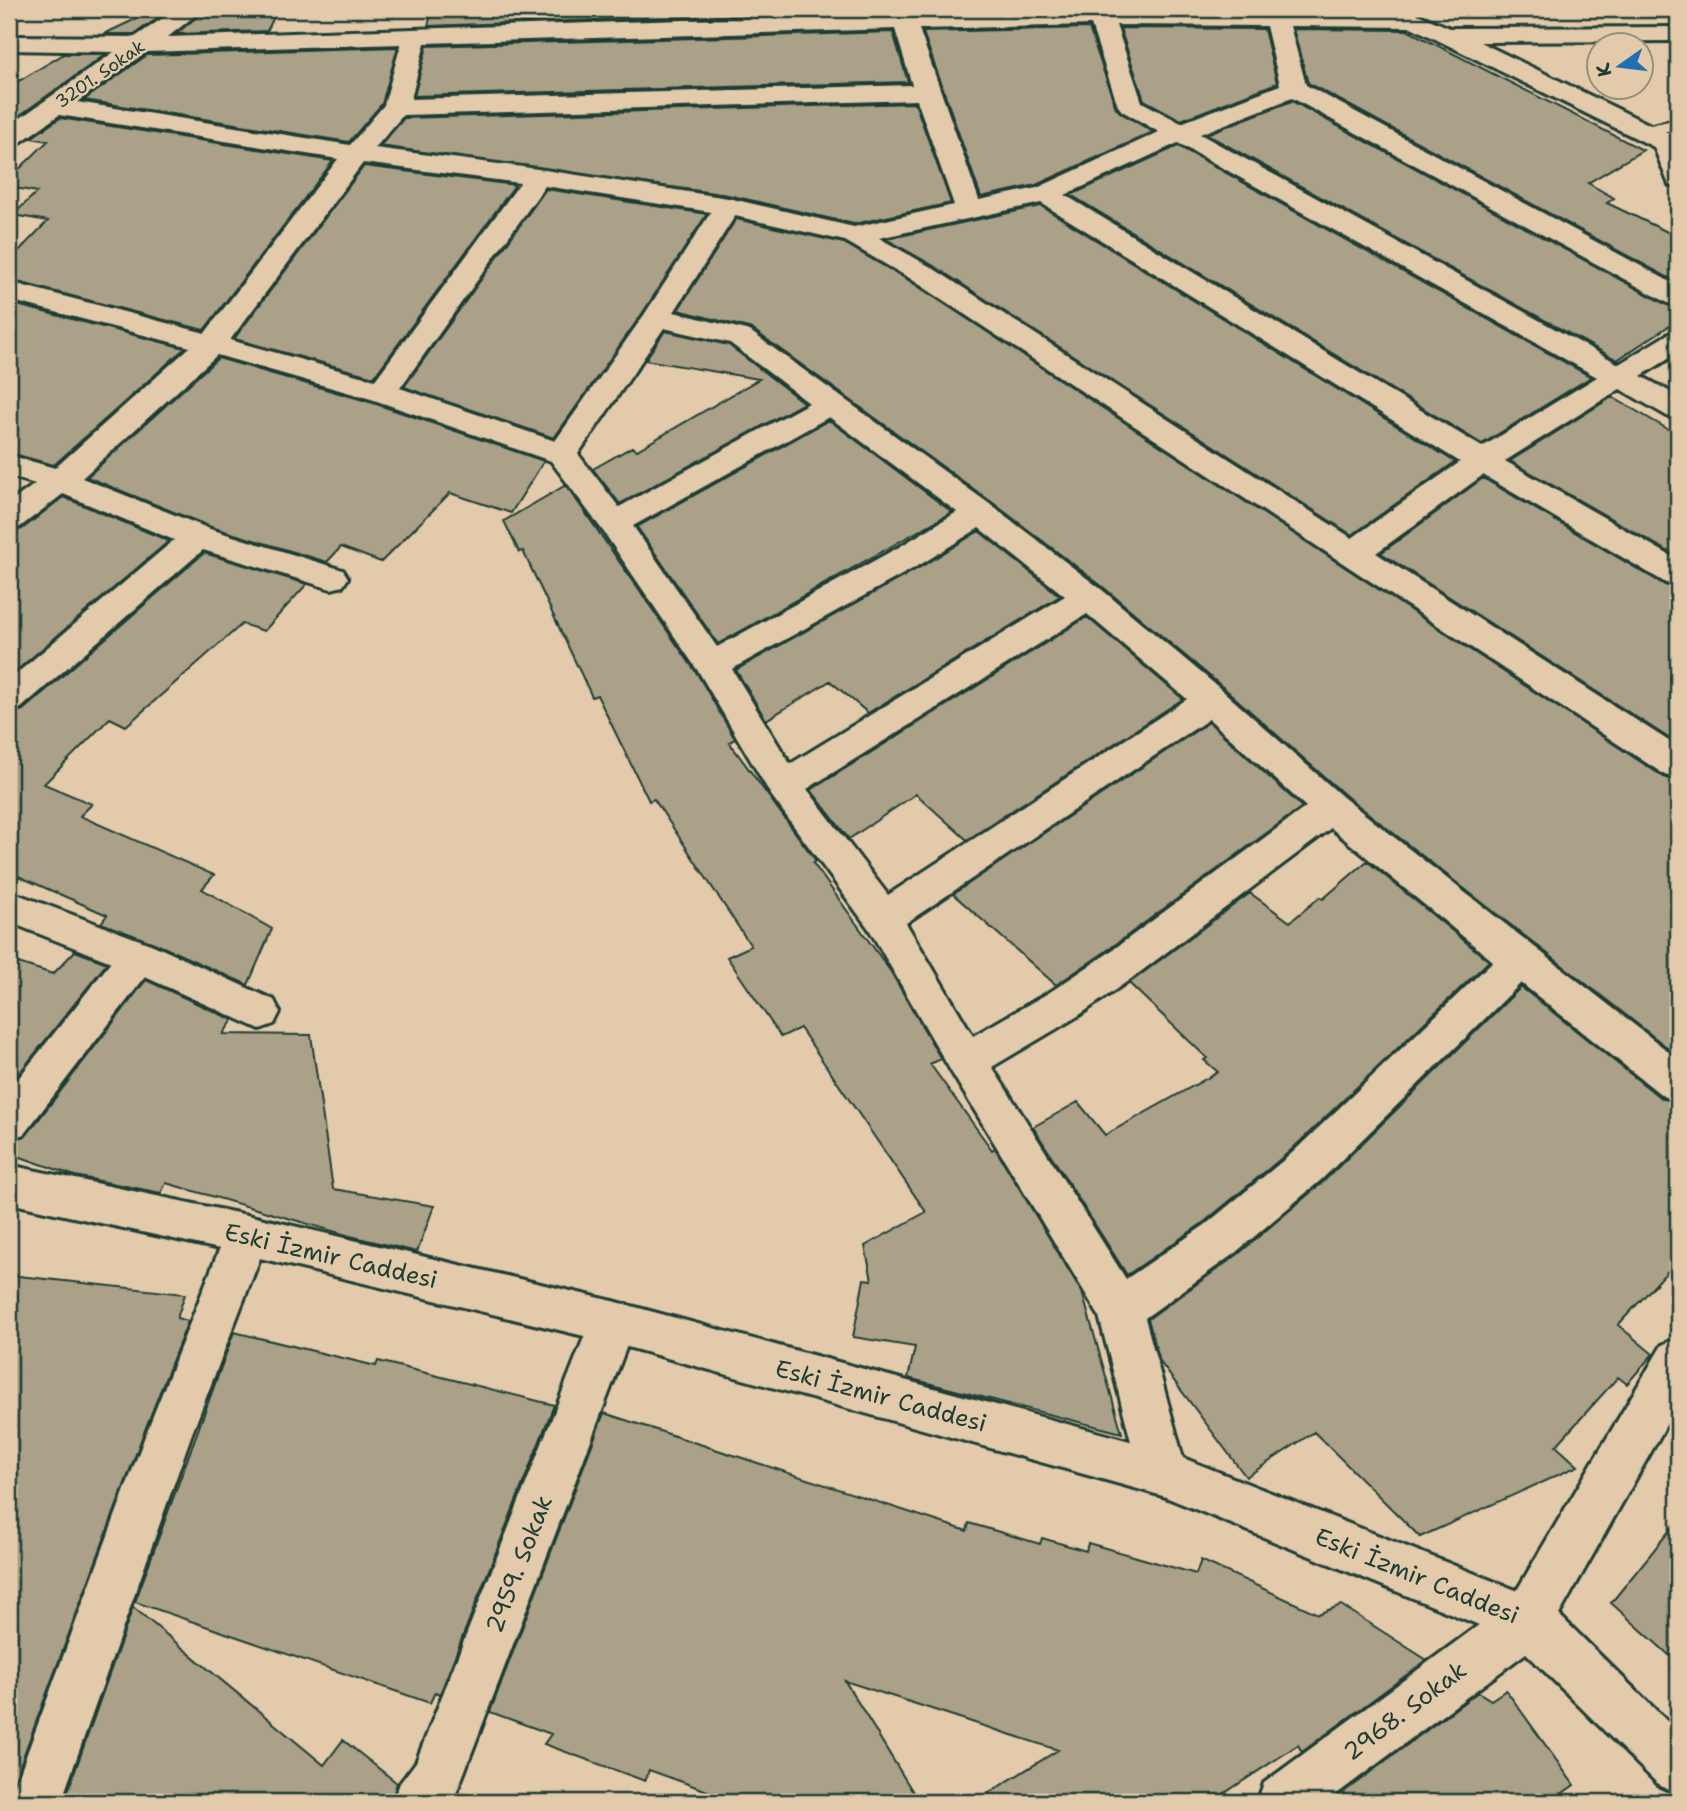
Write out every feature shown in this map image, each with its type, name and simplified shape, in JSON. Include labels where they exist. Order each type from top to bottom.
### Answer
[{"type":"street","name":"3201. Sokak","points":[[9,138],[191,9]]},
{"type":"street","points":[[1584,9],[1595,32]]},
{"type":"street","points":[[9,43],[142,45],[415,36],[745,17],[905,22],[1413,14],[1441,34],[1667,143],[1678,178]]},
{"type":"street","points":[[1101,18],[1131,106],[1678,410]]},
{"type":"street","points":[[1276,18],[1294,89],[1678,297]]},
{"type":"street","points":[[905,22],[969,210]]},
{"type":"street","points":[[1441,34],[1586,35]]},
{"type":"street","points":[[1656,34],[1678,34]]},
{"type":"street","points":[[9,519],[60,481],[212,344],[356,154],[396,107],[415,36]]},
{"type":"street","points":[[854,236],[1045,194],[1178,133],[1294,89]]},
{"type":"street","points":[[396,107],[927,92]]},
{"type":"street","points":[[54,106],[356,154],[538,177],[728,206],[854,236],[921,273],[1678,765]]},
{"type":"street","points":[[383,392],[538,177]]},
{"type":"street","points":[[1045,194],[1482,461],[1678,575]]},
{"type":"street","points":[[562,454],[657,317],[728,206]]},
{"type":"street","points":[[9,291],[383,392],[562,454],[614,523],[712,664],[784,785],[883,918],[966,1061],[1120,1309],[1163,1473]]},
{"type":"street","points":[[657,317],[740,337],[980,513],[1089,597],[1211,700],[1331,808],[1678,1083]]},
{"type":"street","points":[[1354,553],[1482,461],[1678,340]]},
{"type":"street","points":[[614,523],[832,403]]},
{"type":"street","points":[[9,465],[60,481],[198,537],[331,578]]},
{"type":"street","points":[[712,664],[911,555],[980,513]]},
{"type":"street","points":[[9,699],[198,537]]},
{"type":"street","points":[[784,785],[1089,597]]},
{"type":"street","points":[[883,918],[1211,700]]},
{"type":"street","points":[[966,1061],[1064,1004],[1110,973],[1331,808]]},
{"type":"street","points":[[9,906],[139,956],[260,1012]]},
{"type":"street","points":[[9,1121],[139,956]]},
{"type":"street","points":[[1120,1309],[1220,1239],[1306,1167],[1520,960]]},
{"type":"street","name":"Eski İzmir Caddesi","points":[[9,1184],[247,1235],[613,1322],[1163,1473],[1528,1620],[1678,1768]]},
{"type":"street","points":[[35,1802],[168,1436],[247,1235]]},
{"type":"street","name":"2959. Sokak","points":[[419,1802],[435,1780],[613,1322]]},
{"type":"street","points":[[1528,1620],[1678,1360]]},
{"type":"street","name":"2968. Sokak","points":[[1283,1802],[1528,1620]]},
{"type":"lane","points":[[1641,131],[1678,124]]},
{"type":"building","points":[[211,9],[278,9],[267,31],[176,34],[198,16],[208,17]]},
{"type":"building","points":[[432,9],[1082,9],[744,15],[428,26]]},
{"type":"building","points":[[146,14],[163,15],[134,34],[104,34]]},
{"type":"building","points":[[1089,28],[1116,108],[1153,132],[1036,185],[981,197],[923,32]]},
{"type":"building","points":[[1120,28],[1264,29],[1277,83],[1181,120],[1144,100]]},
{"type":"building","points":[[1293,29],[1407,30],[1643,150],[1588,183],[1614,198],[1607,203],[1678,237],[1678,283],[1308,83]]},
{"type":"building","points":[[893,32],[908,82],[414,96],[427,46]]},
{"type":"building","points":[[398,47],[382,104],[349,142],[84,100],[147,55]]},
{"type":"building","points":[[64,54],[106,54],[9,123],[9,87]]},
{"type":"building","points":[[1292,101],[1667,305],[1678,308],[1678,320],[1617,360],[1206,134]]},
{"type":"building","points":[[915,103],[951,203],[854,224],[728,195],[380,146],[404,118]]},
{"type":"building","points":[[60,118],[333,161],[204,330],[9,280],[9,261],[48,221],[13,215],[37,192],[9,187],[9,179],[48,141],[31,138]]},
{"type":"building","points":[[1178,146],[1591,377],[1482,444],[1071,195]]},
{"type":"building","points":[[364,166],[515,185],[374,377],[234,339]]},
{"type":"building","points":[[546,189],[707,214],[642,314],[554,438],[404,387]]},
{"type":"building","points":[[1041,206],[1455,462],[1352,535],[932,265],[886,239]]},
{"type":"building","points":[[736,219],[844,243],[910,281],[1664,777],[1678,781],[1678,1056],[1346,796],[1225,689],[1103,587],[993,503],[752,329],[678,310]]},
{"type":"building","points":[[9,303],[185,348],[54,465],[9,453]]},
{"type":"building","points":[[665,331],[729,345],[804,403],[620,504],[593,469],[632,447],[637,450],[759,379],[645,360]]},
{"type":"building","points":[[218,358],[370,402],[544,461],[511,513],[450,493],[381,562],[341,547],[327,562],[211,527],[87,477]]},
{"type":"building","points":[[1612,397],[1678,435],[1678,557],[1510,461]]},
{"type":"building","points":[[829,420],[952,512],[718,644],[637,527]]},
{"type":"building","points":[[1483,478],[1665,585],[1678,588],[1678,744],[1381,553]]},
{"type":"building","points":[[566,485],[698,675],[735,739],[729,742],[816,861],[813,863],[891,972],[941,1059],[930,1064],[992,1150],[995,1148],[1082,1292],[1122,1433],[908,1378],[915,1347],[853,1337],[864,1279],[872,1280],[865,1246],[926,1212],[800,1028],[781,1037],[727,957],[751,946],[654,799],[649,801],[597,695],[592,697],[523,551],[519,552],[504,521]]},
{"type":"building","points":[[63,497],[169,541],[9,677],[9,532],[22,529]]},
{"type":"building","points":[[979,531],[1060,596],[868,713],[830,681],[766,720],[736,670],[924,565]]},
{"type":"building","points":[[204,553],[307,584],[264,631],[242,624],[126,726],[110,718],[44,784],[92,804],[80,816],[214,875],[202,889],[272,929],[248,985],[154,943],[101,923],[107,915],[9,872],[9,714],[23,710]]},
{"type":"building","points":[[1087,617],[1183,699],[967,840],[916,794],[849,839],[811,790]]},
{"type":"building","points":[[1209,722],[1302,807],[1056,985],[953,894]]},
{"type":"building","points":[[1367,861],[1489,961],[1289,1152],[1203,1223],[1127,1275],[1033,1127],[1078,1102],[1105,1135],[1218,1072],[1204,1060],[1207,1058],[1129,983],[1250,893],[1290,922],[1320,897],[1323,899]]},
{"type":"building","points":[[75,951],[107,963],[9,1086],[9,960],[53,974]]},
{"type":"building","points":[[146,980],[233,1020],[223,1034],[311,1035],[333,1189],[434,1206],[417,1252],[350,1236],[166,1183],[161,1193],[75,1176],[9,1153],[9,1141],[26,1136]]},
{"type":"building","points":[[1521,987],[1661,1098],[1678,1103],[1678,1260],[1618,1325],[1653,1354],[1627,1384],[1618,1377],[1556,1446],[1578,1466],[1420,1537],[1314,1432],[1246,1477],[1160,1362],[1148,1319],[1237,1255],[1323,1182]]},
{"type":"building","points":[[9,1275],[185,1294],[177,1318],[188,1321],[9,1795]]},
{"type":"building","points":[[234,1332],[376,1366],[378,1361],[554,1405],[440,1694],[435,1692],[430,1703],[135,1602]]},
{"type":"building","points":[[604,1413],[967,1531],[969,1523],[1040,1544],[1042,1538],[1086,1551],[1088,1543],[1196,1574],[1201,1560],[1318,1614],[1341,1605],[1427,1660],[1302,1752],[1298,1745],[1211,1802],[974,1802],[1058,1750],[845,1681],[919,1802],[738,1802],[649,1770],[645,1781],[544,1744],[551,1734],[490,1712]]},
{"type":"building","points":[[1678,1520],[1678,1663],[1611,1603]]},
{"type":"building","points":[[133,1607],[324,1765],[343,1740],[397,1783],[391,1802],[64,1802]]},
{"type":"building","points":[[1506,1690],[1574,1785],[1550,1802],[1333,1800],[1478,1692],[1491,1700]]}]
